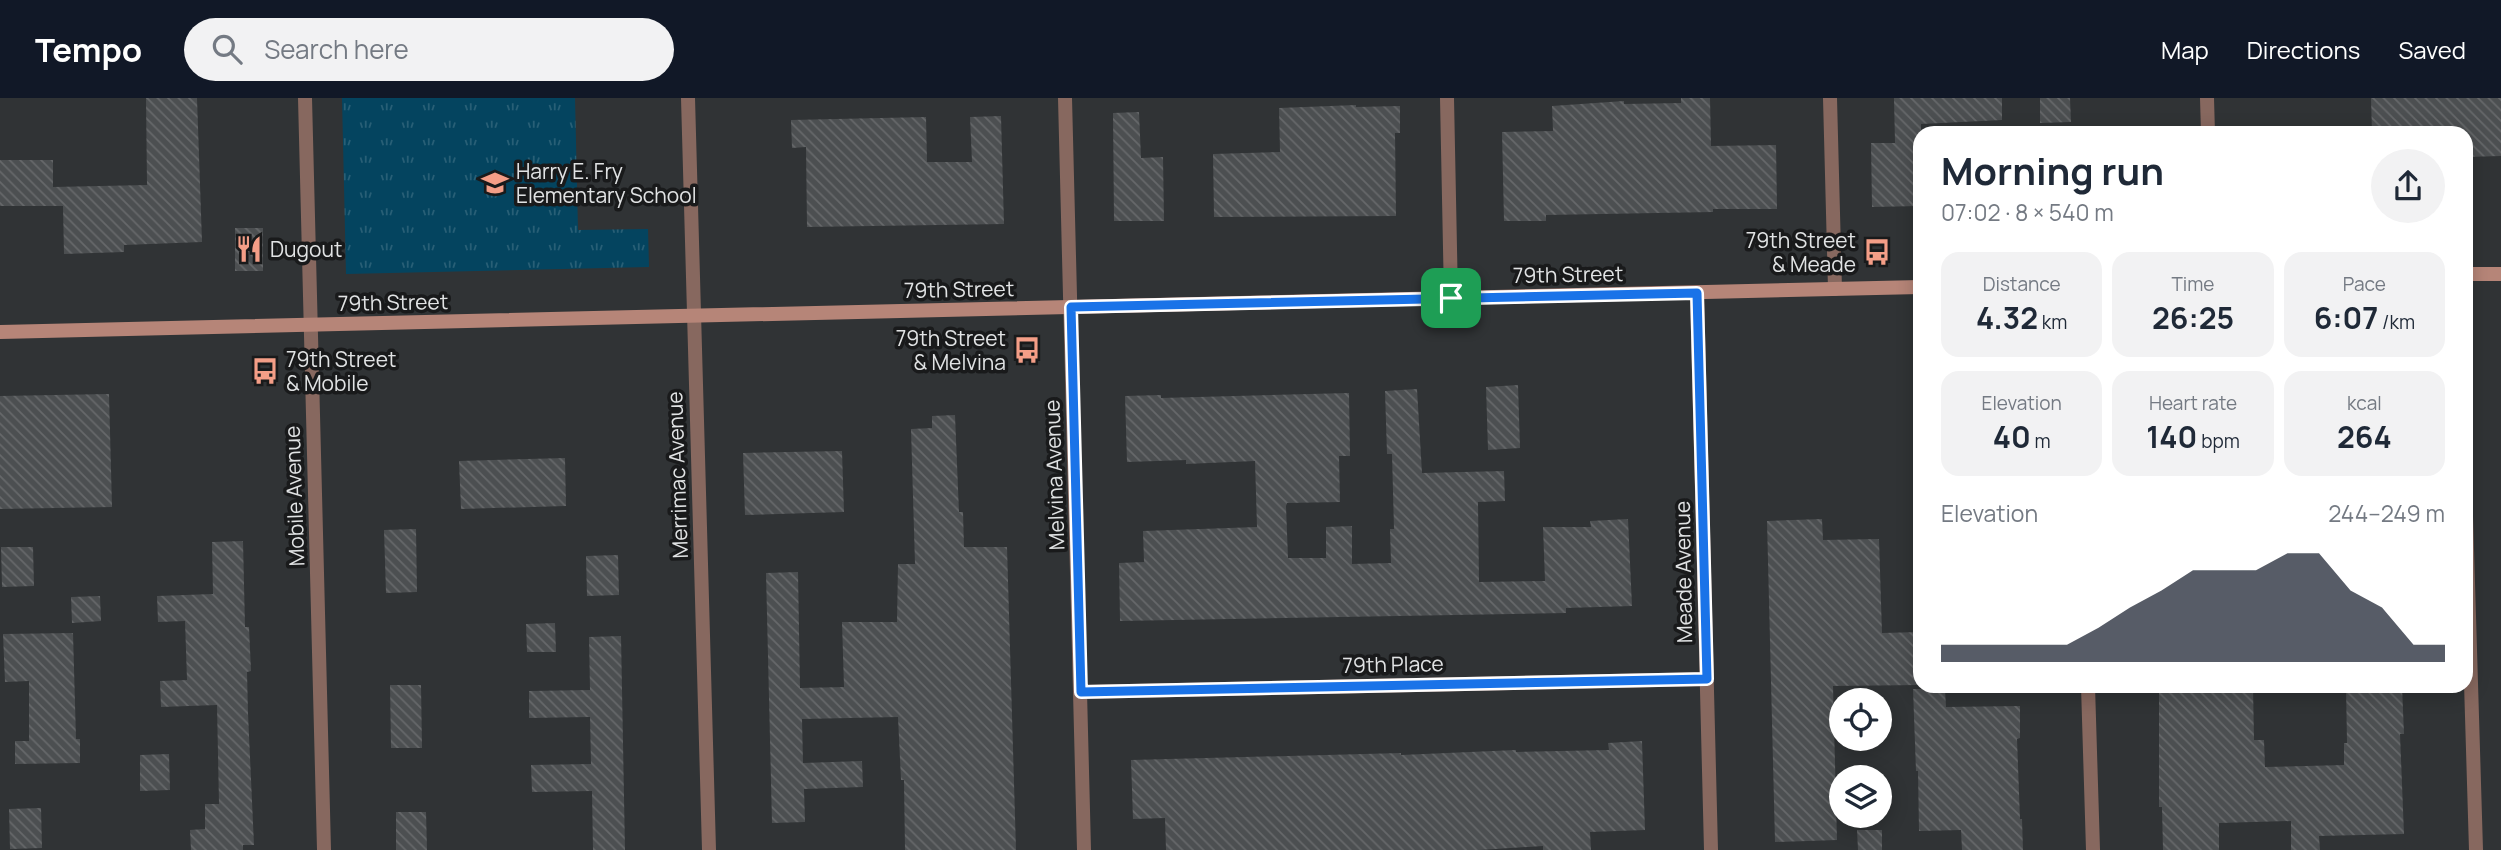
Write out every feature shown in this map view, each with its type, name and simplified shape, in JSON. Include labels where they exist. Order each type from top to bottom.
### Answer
[{"type":"main road","points":[[2473,274],[2501,274]]},
{"type":"main road","name":"79th Street","points":[[0,332],[1913,287]]},
{"type":"street","name":"Mobile Avenue","points":[[305,98],[324,850]]},
{"type":"street","name":"Merrimac Avenue","points":[[688,98],[709,850]]},
{"type":"street","name":"Melvina Avenue","points":[[1065,98],[1084,850]]},
{"type":"street","points":[[1447,98],[1451,298]]},
{"type":"street","points":[[1830,98],[1835,289]]},
{"type":"street","points":[[2207,98],[2208,126]]},
{"type":"street","name":"Meade Avenue","points":[[1697,293],[1711,850]]},
{"type":"street","name":"79th Place","points":[[1081,692],[1707,679]]},
{"type":"street","points":[[2088,693],[2093,850]]},
{"type":"street","points":[[2471,693],[2476,850]]},
{"type":"green space","name":"Harry E. Fry Elementary School","points":[[342,98],[575,98],[578,230],[648,229],[649,267],[346,274]]},
{"type":"building","points":[[146,98],[197,98],[202,242],[124,245],[124,252],[64,254],[63,206],[0,206],[0,160],[53,160],[53,187],[147,185]]},
{"type":"building","points":[[1681,98],[1710,98],[1711,146],[1776,145],[1777,209],[1546,215],[1546,221],[1504,221],[1502,132],[1553,131],[1552,106],[1624,101],[1624,104],[1681,103]]},
{"type":"building","points":[[1894,98],[2002,98],[2002,120],[1913,126],[1913,206],[1872,207],[1871,143],[1895,143]]},
{"type":"building","points":[[2040,98],[2070,98],[2071,122],[2040,123]]},
{"type":"building","points":[[2371,98],[2501,98],[2501,156],[2473,157],[2473,126],[2372,126]]},
{"type":"building","points":[[1400,106],[1400,133],[1395,133],[1396,216],[1214,217],[1213,154],[1280,152],[1279,108]]},
{"type":"building","points":[[1139,112],[1141,158],[1163,157],[1164,221],[1114,221],[1113,113]]},
{"type":"building","points":[[1001,116],[1004,224],[807,227],[806,147],[792,148],[791,120],[926,117],[927,162],[972,162],[970,117]]},
{"type":"building","name":"Dugout","points":[[235,228],[263,228],[263,271],[235,271]]},
{"type":"building","points":[[1518,385],[1520,448],[1488,450],[1486,387]]},
{"type":"building","points":[[1417,389],[1422,473],[1504,471],[1505,501],[1478,502],[1479,582],[1545,581],[1543,527],[1591,527],[1590,521],[1628,519],[1632,606],[1566,608],[1566,613],[1120,621],[1119,563],[1144,562],[1143,531],[1257,527],[1255,461],[1186,464],[1186,460],[1127,462],[1125,396],[1161,395],[1161,398],[1349,393],[1350,456],[1339,456],[1340,502],[1287,503],[1286,506],[1288,558],[1326,558],[1326,527],[1352,526],[1352,564],[1391,563],[1390,529],[1394,529],[1392,454],[1387,454],[1385,391]]},
{"type":"building","points":[[109,394],[112,507],[0,509],[0,396]]},
{"type":"building","points":[[955,415],[959,512],[963,512],[964,547],[1007,547],[1016,850],[905,850],[904,780],[901,780],[898,717],[802,719],[803,763],[862,761],[863,787],[804,789],[805,822],[772,823],[766,573],[798,572],[800,688],[844,687],[842,622],[897,622],[898,564],[915,564],[911,429],[932,428],[932,416]]},
{"type":"building","points":[[842,451],[844,512],[745,515],[743,453]]},
{"type":"building","points":[[565,458],[566,506],[461,509],[459,461]]},
{"type":"building","points":[[1822,519],[1823,540],[1879,539],[1882,633],[1913,632],[1913,685],[1829,688],[1829,751],[1835,751],[1835,765],[1829,765],[1829,828],[1837,828],[1837,840],[1775,842],[1767,521]]},
{"type":"building","points":[[416,529],[417,592],[386,593],[384,530]]},
{"type":"building","points":[[243,541],[245,627],[249,627],[251,671],[247,672],[254,845],[243,845],[243,850],[191,850],[190,830],[205,829],[205,804],[219,804],[217,705],[161,707],[160,681],[187,680],[185,621],[158,622],[157,596],[213,594],[212,542]]},
{"type":"building","points":[[1,547],[33,547],[34,586],[2,587]]},
{"type":"building","points":[[618,555],[619,595],[587,596],[586,556]]},
{"type":"building","points":[[100,596],[101,621],[72,623],[71,597]]},
{"type":"building","points":[[555,623],[556,652],[527,652],[526,624]]},
{"type":"building","points":[[73,633],[76,739],[80,739],[80,763],[15,764],[15,741],[29,741],[29,681],[5,682],[3,634]]},
{"type":"building","points":[[621,636],[625,850],[593,850],[592,791],[532,792],[531,765],[591,764],[590,717],[529,718],[529,691],[590,690],[589,637]]},
{"type":"building","points":[[390,685],[421,685],[422,748],[391,748]]},
{"type":"building","points":[[1913,693],[1945,693],[1946,707],[2020,706],[2020,738],[2017,739],[2023,850],[1962,850],[1961,830],[1919,831]]},
{"type":"building","points":[[2159,693],[2253,693],[2254,740],[2264,740],[2265,767],[2344,765],[2344,743],[2347,743],[2346,693],[2402,693],[2404,734],[2400,734],[2404,834],[2319,836],[2320,850],[2291,850],[2291,821],[2219,823],[2219,850],[2163,850],[2162,807],[2159,807]]},
{"type":"building","points":[[1642,741],[1645,830],[1590,832],[1591,850],[1543,850],[1543,846],[1479,850],[1166,850],[1165,818],[1133,819],[1131,760],[1609,750],[1608,743]]},
{"type":"building","points":[[169,754],[170,790],[140,791],[140,755]]},
{"type":"building","points":[[41,808],[42,848],[10,849],[9,809]]},
{"type":"building","points":[[396,812],[426,812],[427,850],[396,850]]},
{"type":"building","points":[[1857,830],[1882,830],[1882,850],[1858,850]]},
{"type":"place","name":"Harry E. Fry Elementary School","points":[[495,183]]},
{"type":"place","name":"Dugout","points":[[249,249]]},
{"type":"place","name":"79th Street & Meade","points":[[1877,252]]},
{"type":"place","name":"79th Street & Melvina","points":[[1027,350]]},
{"type":"place","name":"79th Street & Mobile","points":[[265,371]]},
{"type":"route","points":[[1697,293],[1707,679],[1081,692],[1071,307],[1451,298],[1697,293]]}]
